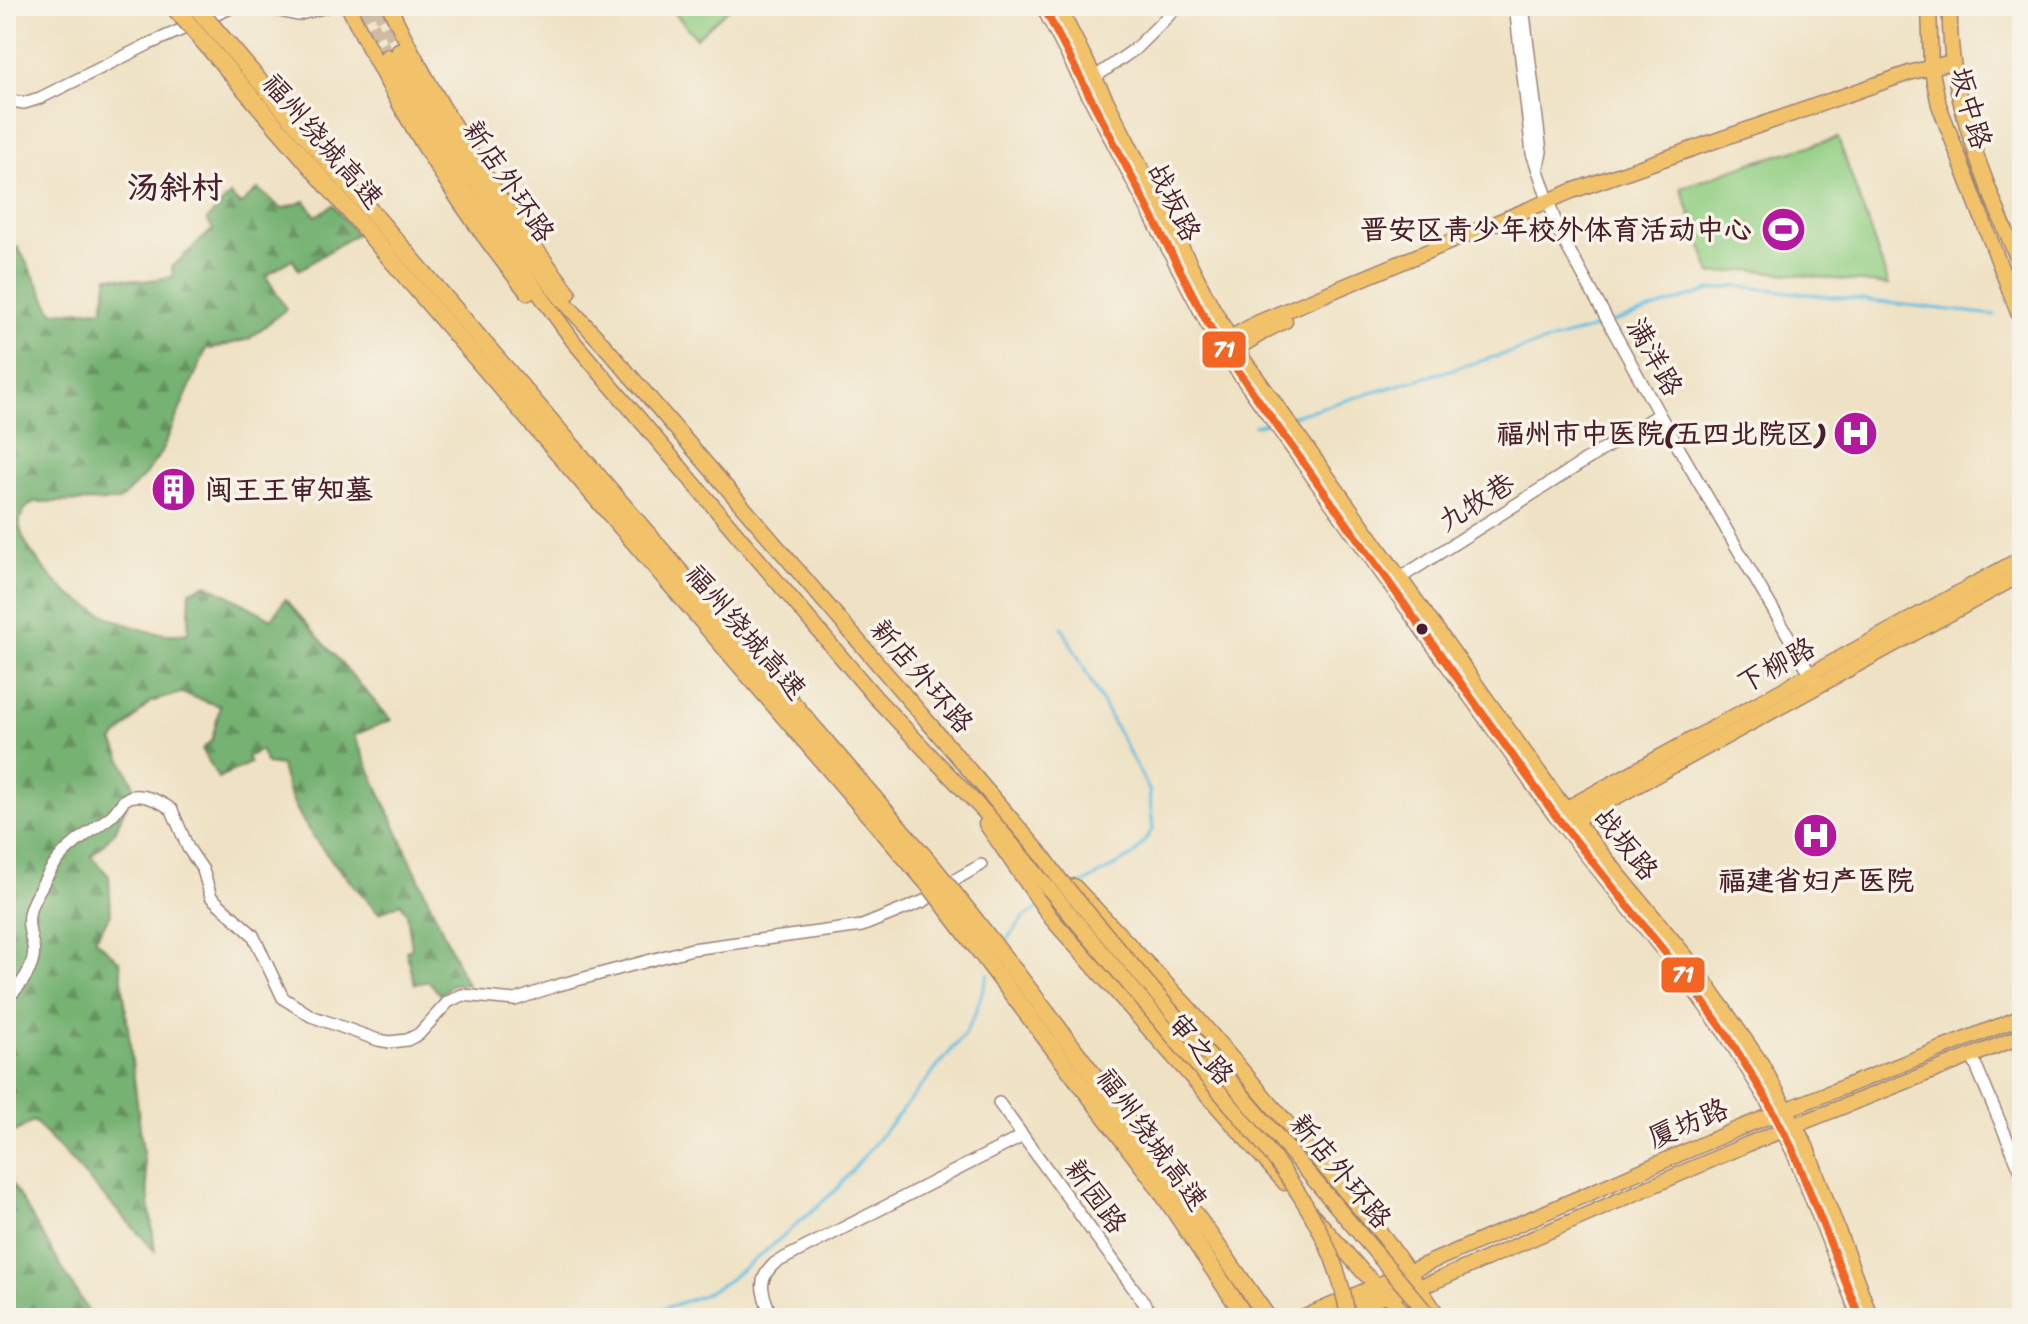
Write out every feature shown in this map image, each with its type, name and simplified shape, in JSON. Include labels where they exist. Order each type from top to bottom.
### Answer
[{"type":"highway","name":"福州绕城高速","points":[[173,6],[930,886],[1155,1182],[1246,1318]]},
{"type":"highway","name":"福州绕城高速","points":[[195,6],[933,867],[1142,1138],[1268,1318]]},
{"type":"main road","points":[[348,6],[386,80],[445,180],[500,260],[547,317],[574,342]]},
{"type":"main road","points":[[389,6],[417,61],[473,155],[610,352]]},
{"type":"main road","name":"战坂路","points":[[1043,6],[1089,81],[1228,346],[1564,818],[1709,988],[1761,1063],[1781,1112],[1812,1161],[1871,1318]]},
{"type":"main road","name":"战坂路","points":[[1058,6],[1089,81]]},
{"type":"main road","name":"坂中路","points":[[1929,6],[1931,72],[1947,131],[2020,317]]},
{"type":"main road","name":"坂中路","points":[[1950,6],[1952,67],[1969,135],[2017,242],[2022,270]]},
{"type":"main road","name":"新店外环路","points":[[1348,1318],[1331,1256],[1304,1199],[1059,882],[1043,856],[610,352],[579,320],[512,233],[393,53],[464,189],[574,342],[875,697],[972,800],[1059,882],[1431,1318]]},
{"type":"main road","points":[[1228,346],[1550,204],[1952,67]]},
{"type":"main road","name":"战坂路","points":[[1287,430],[1400,578],[1564,818]]},
{"type":"main road","name":"下柳路","points":[[1815,681],[2022,558]]},
{"type":"main road","name":"下柳路","points":[[1564,818],[1815,681],[2022,574]]},
{"type":"main road","name":"审之路","points":[[972,800],[994,838],[1051,918],[1410,1318]]},
{"type":"main road","name":"审之路","points":[[1059,882],[1084,897],[1188,1007],[1385,1238],[1440,1318]]},
{"type":"main road","name":"厦坊路","points":[[1383,1290],[1407,1273],[1781,1112],[2022,1017]]},
{"type":"main road","name":"厦坊路","points":[[1383,1290],[1433,1282],[1789,1127],[2022,1036]]},
{"type":"main road","name":"战坂路","points":[[1789,1127],[1800,1165],[1860,1318]]},
{"type":"main road","points":[[1302,1318],[1383,1290]]},
{"type":"main road","points":[[1325,1318],[1383,1290]]},
{"type":"street","points":[[6,100],[24,103],[49,94],[149,44],[235,6]]},
{"type":"street","points":[[259,6],[297,15],[330,6]]},
{"type":"street","points":[[1089,81],[1135,49],[1178,6]]},
{"type":"street","name":"满洋路","points":[[1515,6],[1532,153],[1559,232],[1659,414],[1815,681]]},
{"type":"street","name":"满洋路","points":[[1523,6],[1541,152],[1537,167]]},
{"type":"street","name":"九牧巷","points":[[1400,578],[1659,414]]},
{"type":"street","points":[[6,999],[30,968],[34,950],[29,913],[53,863],[117,812],[127,798],[136,796],[143,796],[172,810],[188,848],[203,870],[211,897],[253,935],[283,998],[311,1016],[384,1042],[407,1040],[419,1034],[448,1002],[462,995],[515,1000],[692,949],[862,926],[924,901],[981,865]]},
{"type":"street","points":[[1972,1056],[2022,1174]]},
{"type":"street","name":"新园路","points":[[999,1103],[1155,1318]]},
{"type":"street","points":[[772,1318],[761,1282],[775,1263],[1023,1136]]},
{"type":"green space","points":[[669,6],[732,6],[696,38]]},
{"type":"green space","name":"晋安区青少年校外体育活动中心","points":[[1838,138],[1889,285],[1753,270],[1711,274],[1681,188],[1754,162]]},
{"type":"green space","points":[[258,189],[282,209],[305,201],[316,216],[333,205],[356,234],[299,270],[292,259],[266,276],[286,309],[249,339],[210,349],[208,345],[161,453],[119,501],[34,502],[23,512],[20,527],[35,556],[70,594],[130,626],[159,633],[188,633],[190,591],[207,584],[272,619],[285,599],[391,720],[354,735],[467,985],[452,984],[440,995],[429,981],[415,984],[406,951],[412,948],[407,914],[401,903],[379,913],[334,863],[296,809],[281,766],[267,764],[260,750],[247,757],[250,763],[218,778],[202,749],[212,740],[220,706],[181,693],[150,702],[113,741],[134,786],[115,832],[91,856],[109,876],[111,914],[95,939],[120,962],[155,1251],[34,1121],[6,1137],[6,256],[18,247],[53,312],[103,309],[108,276],[143,281],[173,277],[172,267],[213,229],[207,220],[230,195],[240,205]]},
{"type":"green space","points":[[6,1174],[92,1318],[6,1318]]},
{"type":"waterway","points":[[1611,323],[1710,290],[1737,286],[1995,315]]},
{"type":"waterway","points":[[1289,417],[1604,325]]},
{"type":"waterway","points":[[1254,426],[1270,422]]},
{"type":"waterway","points":[[1062,627],[1149,790],[1153,829],[1134,855],[1079,886]]},
{"type":"waterway","points":[[1002,946],[1023,918],[1038,909]]},
{"type":"waterway","points":[[635,1318],[701,1296],[727,1281],[836,1190],[964,1035],[975,1014],[988,974]]},
{"type":"tunnel","points":[[363,6],[387,56]]},
{"type":"tunnel","points":[[377,6],[399,50]]},
{"type":"transit line","name":"71","points":[[1043,6],[1208,324],[1232,363],[1555,815],[1688,981],[1727,1035],[1766,1098],[1793,1150],[1860,1318]]},
{"type":"place","name":"晋安区青少年校外体育活动中心","points":[[1783,229]]},
{"type":"place","name":"福州市中医院(五四北院区)","points":[[1855,433]]},
{"type":"place","name":"闽王王审知墓","points":[[174,489]]},
{"type":"place","name":"福建省妇产医院","points":[[1816,835]]},
{"type":"district","name":"汤斜村","points":[[175,187]]}]
